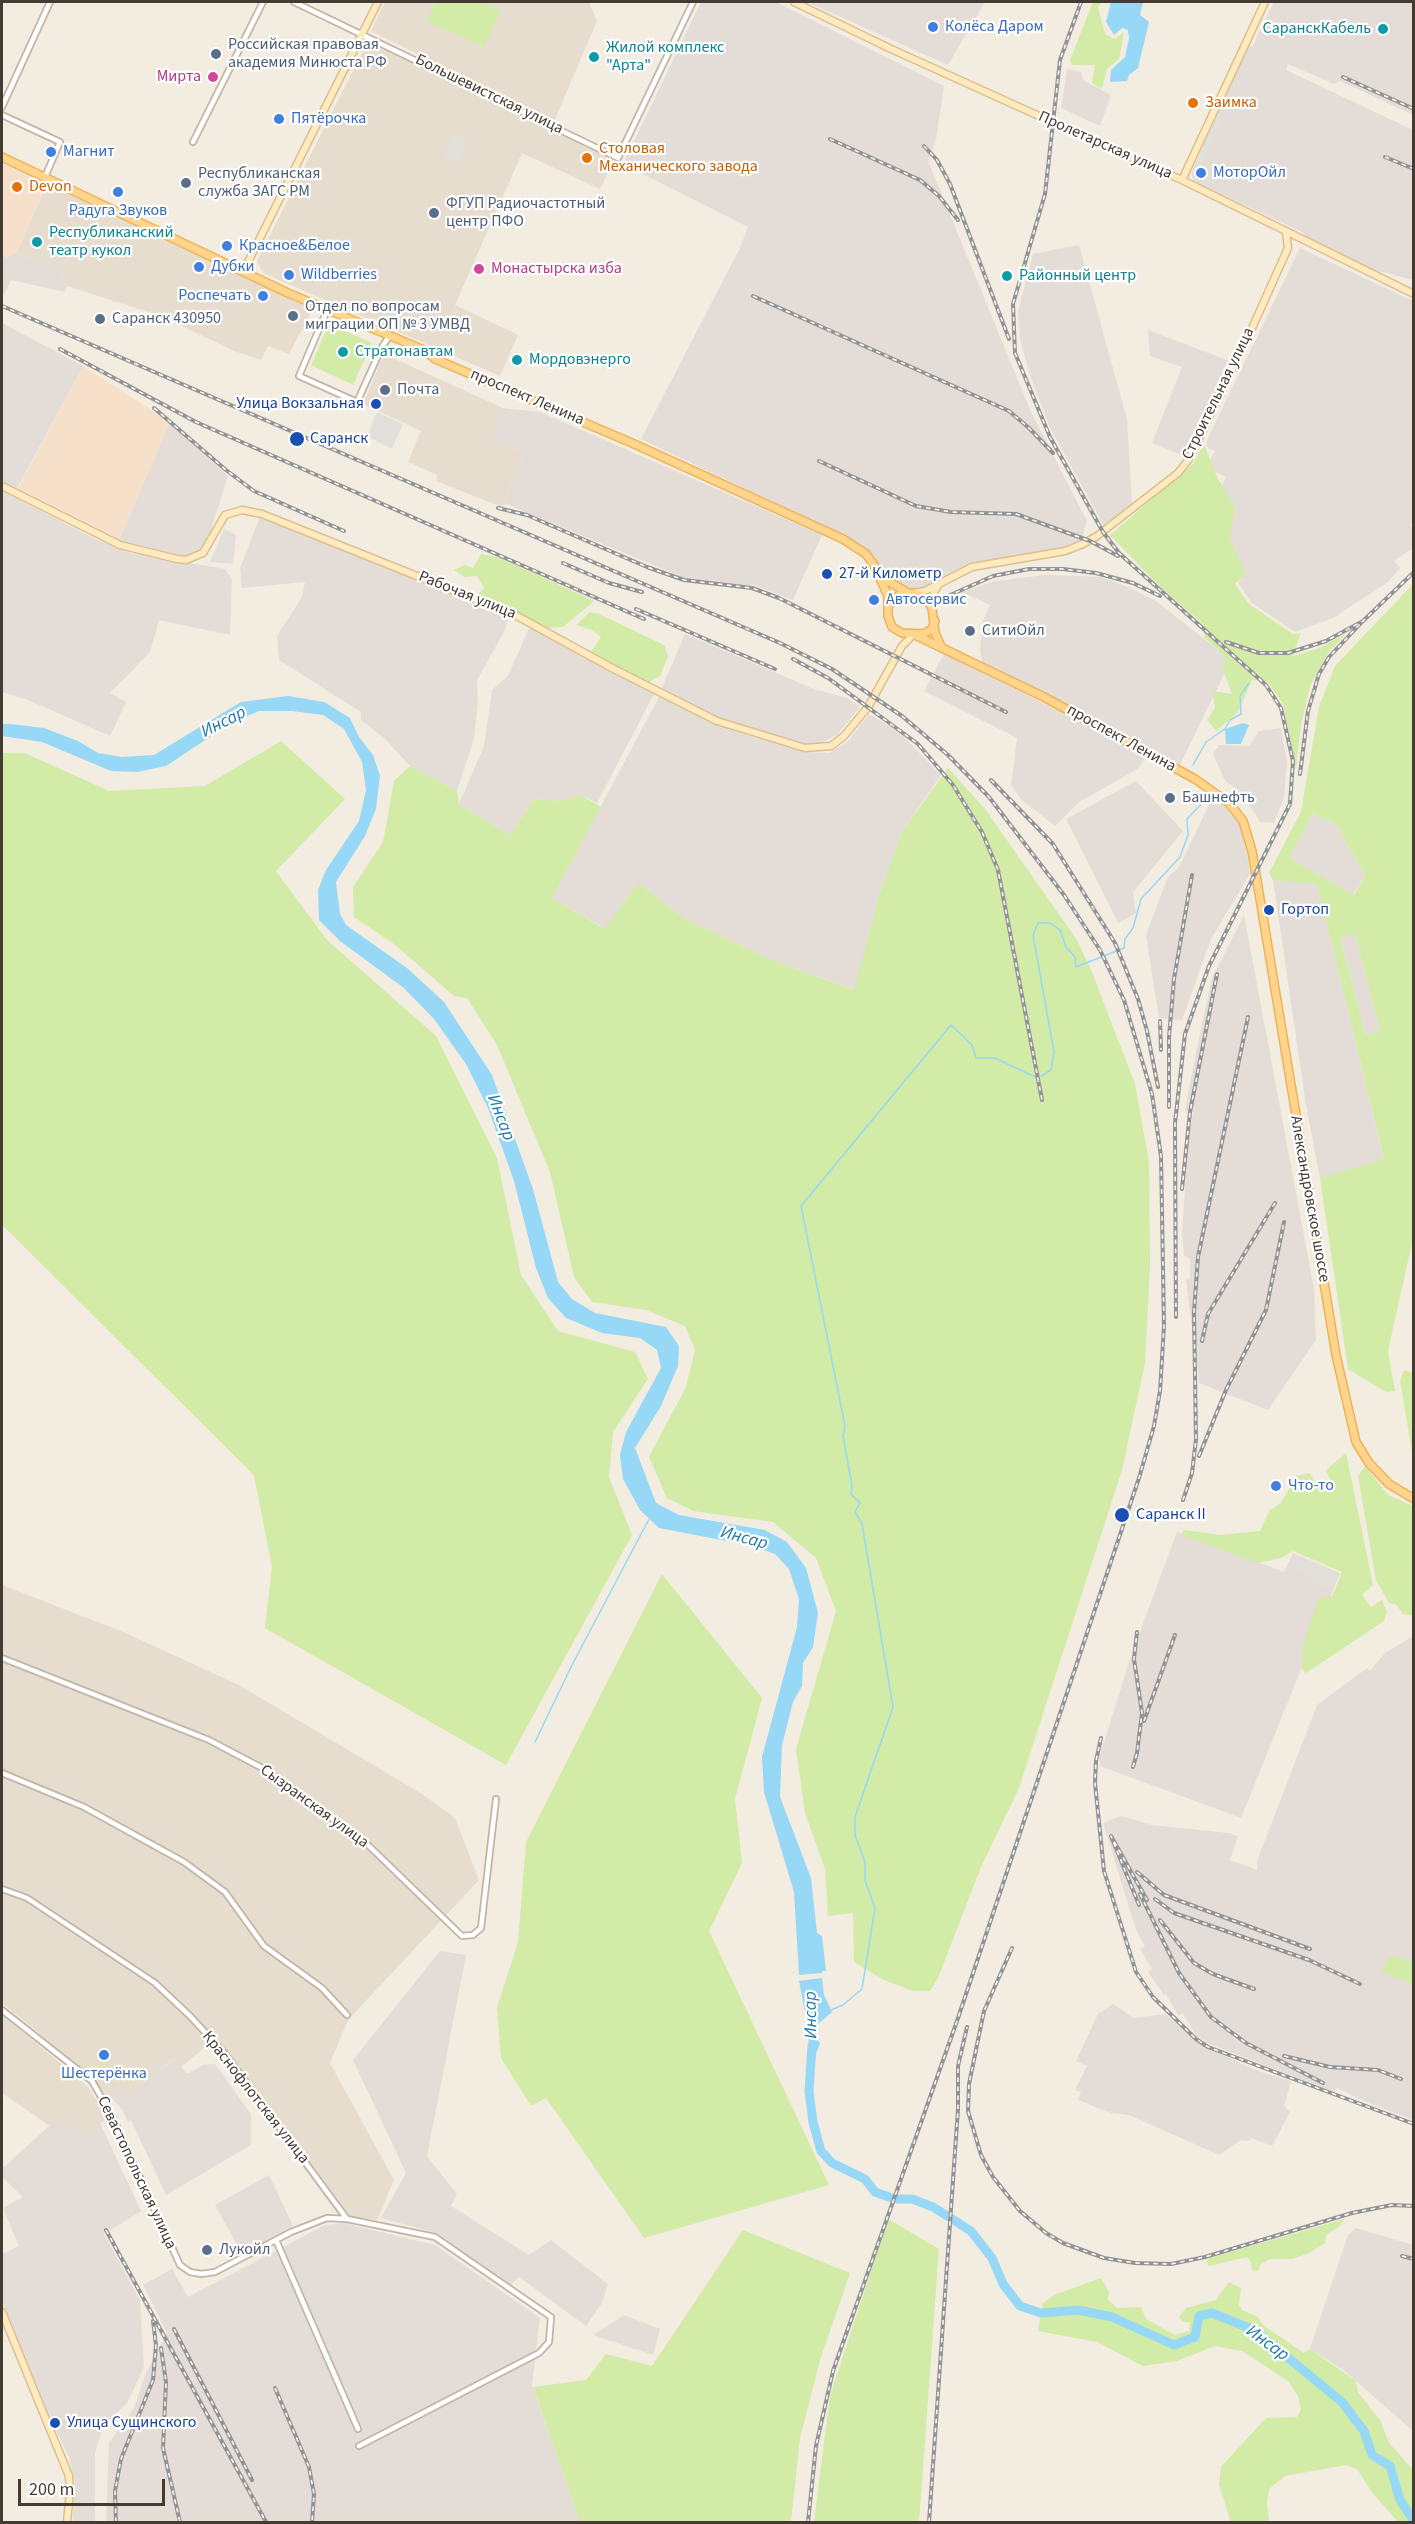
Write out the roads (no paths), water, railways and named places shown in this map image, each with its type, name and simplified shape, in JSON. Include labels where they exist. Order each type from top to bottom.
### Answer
[{"type":"main road","name":"проспект Ленина","points":[[2,156],[243,272],[424,350],[435,359],[612,435],[843,540],[866,554],[879,576]]},
{"type":"main road","points":[[879,576],[893,586],[925,597],[932,608],[936,639],[941,645]]},
{"type":"main road","points":[[879,576],[889,605],[889,622],[896,630],[914,635],[929,632],[934,621]]},
{"type":"main road","points":[[889,605],[897,596],[912,593]]},
{"type":"main road","name":"проспект Ленина","points":[[914,635],[941,645],[963,659],[1070,710],[1211,789],[1229,803],[1244,821],[1255,874]]},
{"type":"main road","name":"Александровское шоссе","points":[[1255,874],[1336,1355],[1356,1442],[1369,1463],[1389,1484],[1413,1499]]},
{"type":"street","points":[[2,107],[50,2]]},
{"type":"street","points":[[193,142],[263,2]]},
{"type":"street","name":"Большевистская улица","points":[[294,2],[618,158],[693,2]]},
{"type":"street","points":[[243,272],[378,2]]},
{"type":"street","name":"Пролетарская улица","points":[[794,2],[889,48],[1182,180],[1413,294]]},
{"type":"street","points":[[1182,180],[1265,2]]},
{"type":"street","points":[[2,115],[60,142],[45,177]]},
{"type":"street","name":"Строительная улица","points":[[912,593],[925,591],[972,567],[1065,551],[1083,544],[1149,498],[1178,473],[1189,459],[1288,248],[1286,232]]},
{"type":"street","points":[[328,308],[299,376],[357,402],[382,346],[390,335]]},
{"type":"street","name":"Рабочая улица","points":[[2,486],[113,542],[143,553],[186,560],[203,553],[225,515],[242,510],[262,514],[510,613],[717,721],[796,747],[814,749],[837,743],[875,696],[902,646],[914,635]]},
{"type":"street","points":[[932,608],[934,592],[940,584]]},
{"type":"street","points":[[896,630],[902,639],[902,646]]},
{"type":"street","name":"Сызранская улица","points":[[2,1658],[208,1740],[266,1770],[368,1845],[462,1936],[472,1935],[481,1928],[496,1798]]},
{"type":"street","points":[[2,1773],[84,1807],[184,1862],[225,1892],[264,1946],[322,1988],[347,2015]]},
{"type":"street","name":"Краснофлотская улица","points":[[2,1889],[27,1898],[155,1983],[190,2016],[226,2055],[347,2219]]},
{"type":"street","name":"Севастопольская улица","points":[[2,2010],[92,2081],[112,2116],[180,2265],[190,2272],[201,2274],[215,2272],[276,2240],[327,2218],[347,2219],[435,2237],[551,2317],[549,2342],[538,2354],[359,2446]]},
{"type":"street","points":[[276,2240],[358,2429]]},
{"type":"street","points":[[2,2312],[69,2476],[67,2523]]},
{"type":"water","points":[[1111,2],[1143,2],[1140,15],[1149,22],[1138,68],[1129,75],[1127,81],[1110,82],[1111,70],[1125,57],[1129,38],[1128,30],[1122,28],[1114,35],[1106,22]]},
{"type":"water","points":[[288,696],[324,702],[350,718],[359,737],[373,755],[380,776],[376,809],[365,836],[336,882],[340,914],[346,925],[407,968],[444,1002],[492,1075],[533,1189],[558,1282],[572,1299],[595,1313],[666,1327],[679,1346],[678,1366],[661,1406],[635,1448],[656,1503],[679,1515],[765,1530],[787,1542],[806,1568],[818,1613],[813,1647],[803,1663],[802,1686],[793,1702],[782,1745],[780,1797],[811,1878],[817,1933],[822,1936],[826,1971],[822,1973],[799,1975],[794,1892],[764,1792],[762,1757],[797,1627],[799,1599],[789,1569],[775,1554],[753,1546],[659,1528],[640,1510],[623,1479],[620,1455],[626,1432],[661,1368],[657,1350],[640,1338],[602,1333],[566,1318],[548,1298],[536,1268],[514,1181],[488,1108],[466,1064],[434,1019],[404,988],[340,941],[319,920],[318,890],[326,870],[359,821],[366,790],[362,762],[344,729],[323,715],[292,711],[259,711],[231,723],[166,766],[137,772],[111,771],[42,742],[2,736],[2,724],[44,728],[78,741],[98,753],[122,757],[154,755],[241,702]]},
{"type":"water","points":[[1243,723],[1249,725],[1241,744],[1226,744],[1225,729]]},
{"type":"water","points":[[822,1978],[824,1995],[832,2012],[818,2024],[816,2036],[820,2044],[814,2058],[809,2056],[808,2052],[809,2033],[799,1981]]},
{"type":"waterway","points":[[1193,765],[1206,742],[1225,729],[1230,720],[1241,714],[1240,696],[1249,683]]},
{"type":"waterway","points":[[1041,1076],[1051,1070],[1054,1052],[1033,935],[1038,923],[1050,923],[1060,930],[1066,947],[1075,957],[1076,967],[1124,948],[1125,939],[1133,928],[1141,899],[1180,857],[1188,835],[1187,819],[1206,799]]},
{"type":"waterway","points":[[831,2010],[843,2005],[862,1989],[875,1908],[865,1880],[865,1862],[855,1835],[855,1817],[893,1707],[862,1524],[855,1512],[860,1503],[851,1494],[852,1486],[843,1436],[845,1426],[801,1206],[951,1025],[972,1045],[976,1058],[995,1058],[1035,1077]]},
{"type":"waterway","points":[[535,1742],[572,1665],[649,1519]]},
{"type":"waterway","name":"Инсар","points":[[812,2046],[809,2091],[813,2122],[821,2151],[832,2163],[865,2179],[875,2192],[894,2199],[912,2199],[933,2207],[971,2231],[992,2258],[1003,2284],[1020,2306],[1041,2313],[1078,2310],[1112,2317],[1174,2345],[1195,2337],[1199,2316],[1212,2313],[1254,2330],[1342,2402],[1364,2431],[1372,2455],[1390,2466],[1400,2500],[1414,2521]]},
{"type":"railway","points":[[1081,2],[1060,60],[1045,194],[1013,304],[1015,353],[1050,437],[1103,532],[1119,553],[1266,685],[1281,708],[1293,761],[1290,804],[1209,966],[1185,1034],[1175,1123],[1176,1317]]},
{"type":"railway","points":[[1343,77],[1414,109]]},
{"type":"railway","points":[[830,139],[920,180],[939,196],[958,220]]},
{"type":"railway","points":[[924,146],[937,160],[950,184],[1009,339]]},
{"type":"railway","points":[[1385,157],[1414,169]]},
{"type":"railway","points":[[753,296],[1009,411],[1053,453]]},
{"type":"railway","points":[[2,306],[780,643],[832,669],[902,716],[948,755],[989,797],[1064,895],[1100,950],[1124,1000],[1152,1094],[1161,1156],[1164,1326],[1160,1391],[1154,1426],[1139,1478],[957,2021],[833,2371],[816,2446],[808,2522]]},
{"type":"railway","points":[[60,349],[196,422],[644,619]]},
{"type":"railway","points":[[154,408],[254,491],[344,531]]},
{"type":"railway","points":[[819,461],[916,506],[951,512],[1016,514],[1090,541],[1118,556]]},
{"type":"railway","points":[[498,508],[527,515],[647,567],[684,580],[752,588],[779,598],[1006,712]]},
{"type":"railway","points":[[563,563],[609,583],[642,592]]},
{"type":"railway","points":[[939,600],[993,576],[1029,569],[1063,569],[1096,573],[1133,583],[1160,596]]},
{"type":"railway","points":[[1226,642],[1259,653],[1288,653],[1326,641],[1363,621],[1414,572]]},
{"type":"railway","points":[[636,609],[775,669]]},
{"type":"railway","points":[[1300,774],[1308,711],[1319,674],[1329,657],[1363,621]]},
{"type":"railway","points":[[793,659],[828,678],[918,744],[953,785],[982,832],[998,870],[1042,1100]]},
{"type":"railway","points":[[991,780],[1053,844],[1115,943],[1138,999],[1158,1087]]},
{"type":"railway","points":[[1169,1107],[1169,1037],[1174,979],[1192,875]]},
{"type":"railway","points":[[1182,1189],[1190,1112],[1217,974]]},
{"type":"railway","points":[[1183,1500],[1192,1473],[1196,1439],[1194,1312],[1198,1257],[1248,1017]]},
{"type":"railway","points":[[1160,1021],[1161,1050]]},
{"type":"railway","points":[[1202,1341],[1208,1314],[1275,1203]]},
{"type":"railway","points":[[1199,1456],[1226,1390],[1266,1310],[1284,1222]]},
{"type":"railway","points":[[1133,1767],[1142,1713],[1134,1659],[1137,1632]]},
{"type":"railway","points":[[1144,1721],[1175,1635]]},
{"type":"railway","points":[[1101,1738],[1096,1761],[1095,1783],[1104,1871],[1136,1972],[1153,1997],[1196,2039],[1208,2047],[1414,2124]]},
{"type":"railway","points":[[1139,1905],[1111,1836],[1147,1900]]},
{"type":"railway","points":[[1137,1872],[1164,1895],[1310,1949]]},
{"type":"railway","points":[[1140,1894],[1179,1973],[1211,2017],[1246,2043],[1323,2083]]},
{"type":"railway","points":[[1155,1899],[1174,1913],[1309,1960],[1360,1984]]},
{"type":"railway","points":[[1160,1920],[1194,1963],[1213,1974],[1254,1989]]},
{"type":"railway","points":[[1012,1948],[984,2011],[969,2084],[968,2111],[981,2155],[993,2177],[1020,2211],[1046,2233],[1063,2243],[1104,2258],[1135,2263],[1171,2264],[1205,2257],[1352,2213],[1392,2205],[1414,2206]]},
{"type":"railway","points":[[929,2522],[958,2109],[958,2066],[967,2027]]},
{"type":"railway","points":[[1284,2056],[1330,2067],[1378,2070],[1401,2079]]},
{"type":"railway","points":[[106,2230],[266,2522]]},
{"type":"railway","points":[[1402,2256],[1414,2259]]},
{"type":"railway","points":[[116,2522],[115,2491],[121,2459],[153,2380],[156,2345],[153,2321]]},
{"type":"railway","points":[[174,2329],[252,2480]]},
{"type":"railway","points":[[161,2348],[166,2382],[163,2448],[180,2522]]},
{"type":"railway","points":[[275,2388],[309,2467],[314,2494],[312,2522]]},
{"type":"place","name":"Колёса Даром","points":[[933,27]]},
{"type":"place","name":"СаранскКабель","points":[[1383,29]]},
{"type":"place","name":"Российская правовая академия Минюста РФ","points":[[216,54]]},
{"type":"place","name":"Жилой комплекс \"Арта\"","points":[[594,57]]},
{"type":"place","name":"Мирта","points":[[213,77]]},
{"type":"place","name":"Заимка","points":[[1193,103]]},
{"type":"place","name":"Пятёрочка","points":[[279,119]]},
{"type":"place","name":"Магнит","points":[[51,152]]},
{"type":"place","name":"Столовая Механического завода","points":[[587,158]]},
{"type":"place","name":"МоторОйл","points":[[1201,173]]},
{"type":"place","name":"Республиканская служба ЗАГС РМ","points":[[186,183]]},
{"type":"place","name":"Devon","points":[[17,187]]},
{"type":"place","name":"Радуга Звуков","points":[[118,192]]},
{"type":"place","name":"ФГУП Радиочастотный центр ПФО","points":[[434,213]]},
{"type":"place","name":"Республиканский театр кукол","points":[[37,242]]},
{"type":"place","name":"Красное&Белое","points":[[227,246]]},
{"type":"place","name":"Дубки","points":[[199,267]]},
{"type":"place","name":"Монастырска изба","points":[[479,269]]},
{"type":"place","name":"Wildberries","points":[[289,275]]},
{"type":"place","name":"Районный центр","points":[[1007,276]]},
{"type":"place","name":"Роспечать","points":[[263,296]]},
{"type":"place","name":"Отдел по вопросам миграции ОП № 3 УМВД","points":[[293,316]]},
{"type":"place","name":"Саранск 430950","points":[[100,319]]},
{"type":"place","name":"Стратонавтам","points":[[343,352]]},
{"type":"place","name":"Мордовэнерго","points":[[517,360]]},
{"type":"place","name":"Почта","points":[[385,390]]},
{"type":"place","name":"Улица Вокзальная","points":[[376,404]]},
{"type":"place","name":"Саранск","points":[[297,439]]},
{"type":"place","name":"27-й Километр","points":[[827,574]]},
{"type":"place","name":"Автосервис","points":[[874,600]]},
{"type":"place","name":"СитиОйл","points":[[970,631]]},
{"type":"place","name":"Башнефть","points":[[1170,798]]},
{"type":"place","name":"Гортоп","points":[[1269,910]]},
{"type":"place","name":"Что-то","points":[[1276,1486]]},
{"type":"place","name":"Саранск II","points":[[1122,1515]]},
{"type":"place","name":"Шестерёнка","points":[[104,2055]]},
{"type":"place","name":"Лукойл","points":[[207,2250]]},
{"type":"place","name":"Улица Сущинского","points":[[55,2423]]}]
